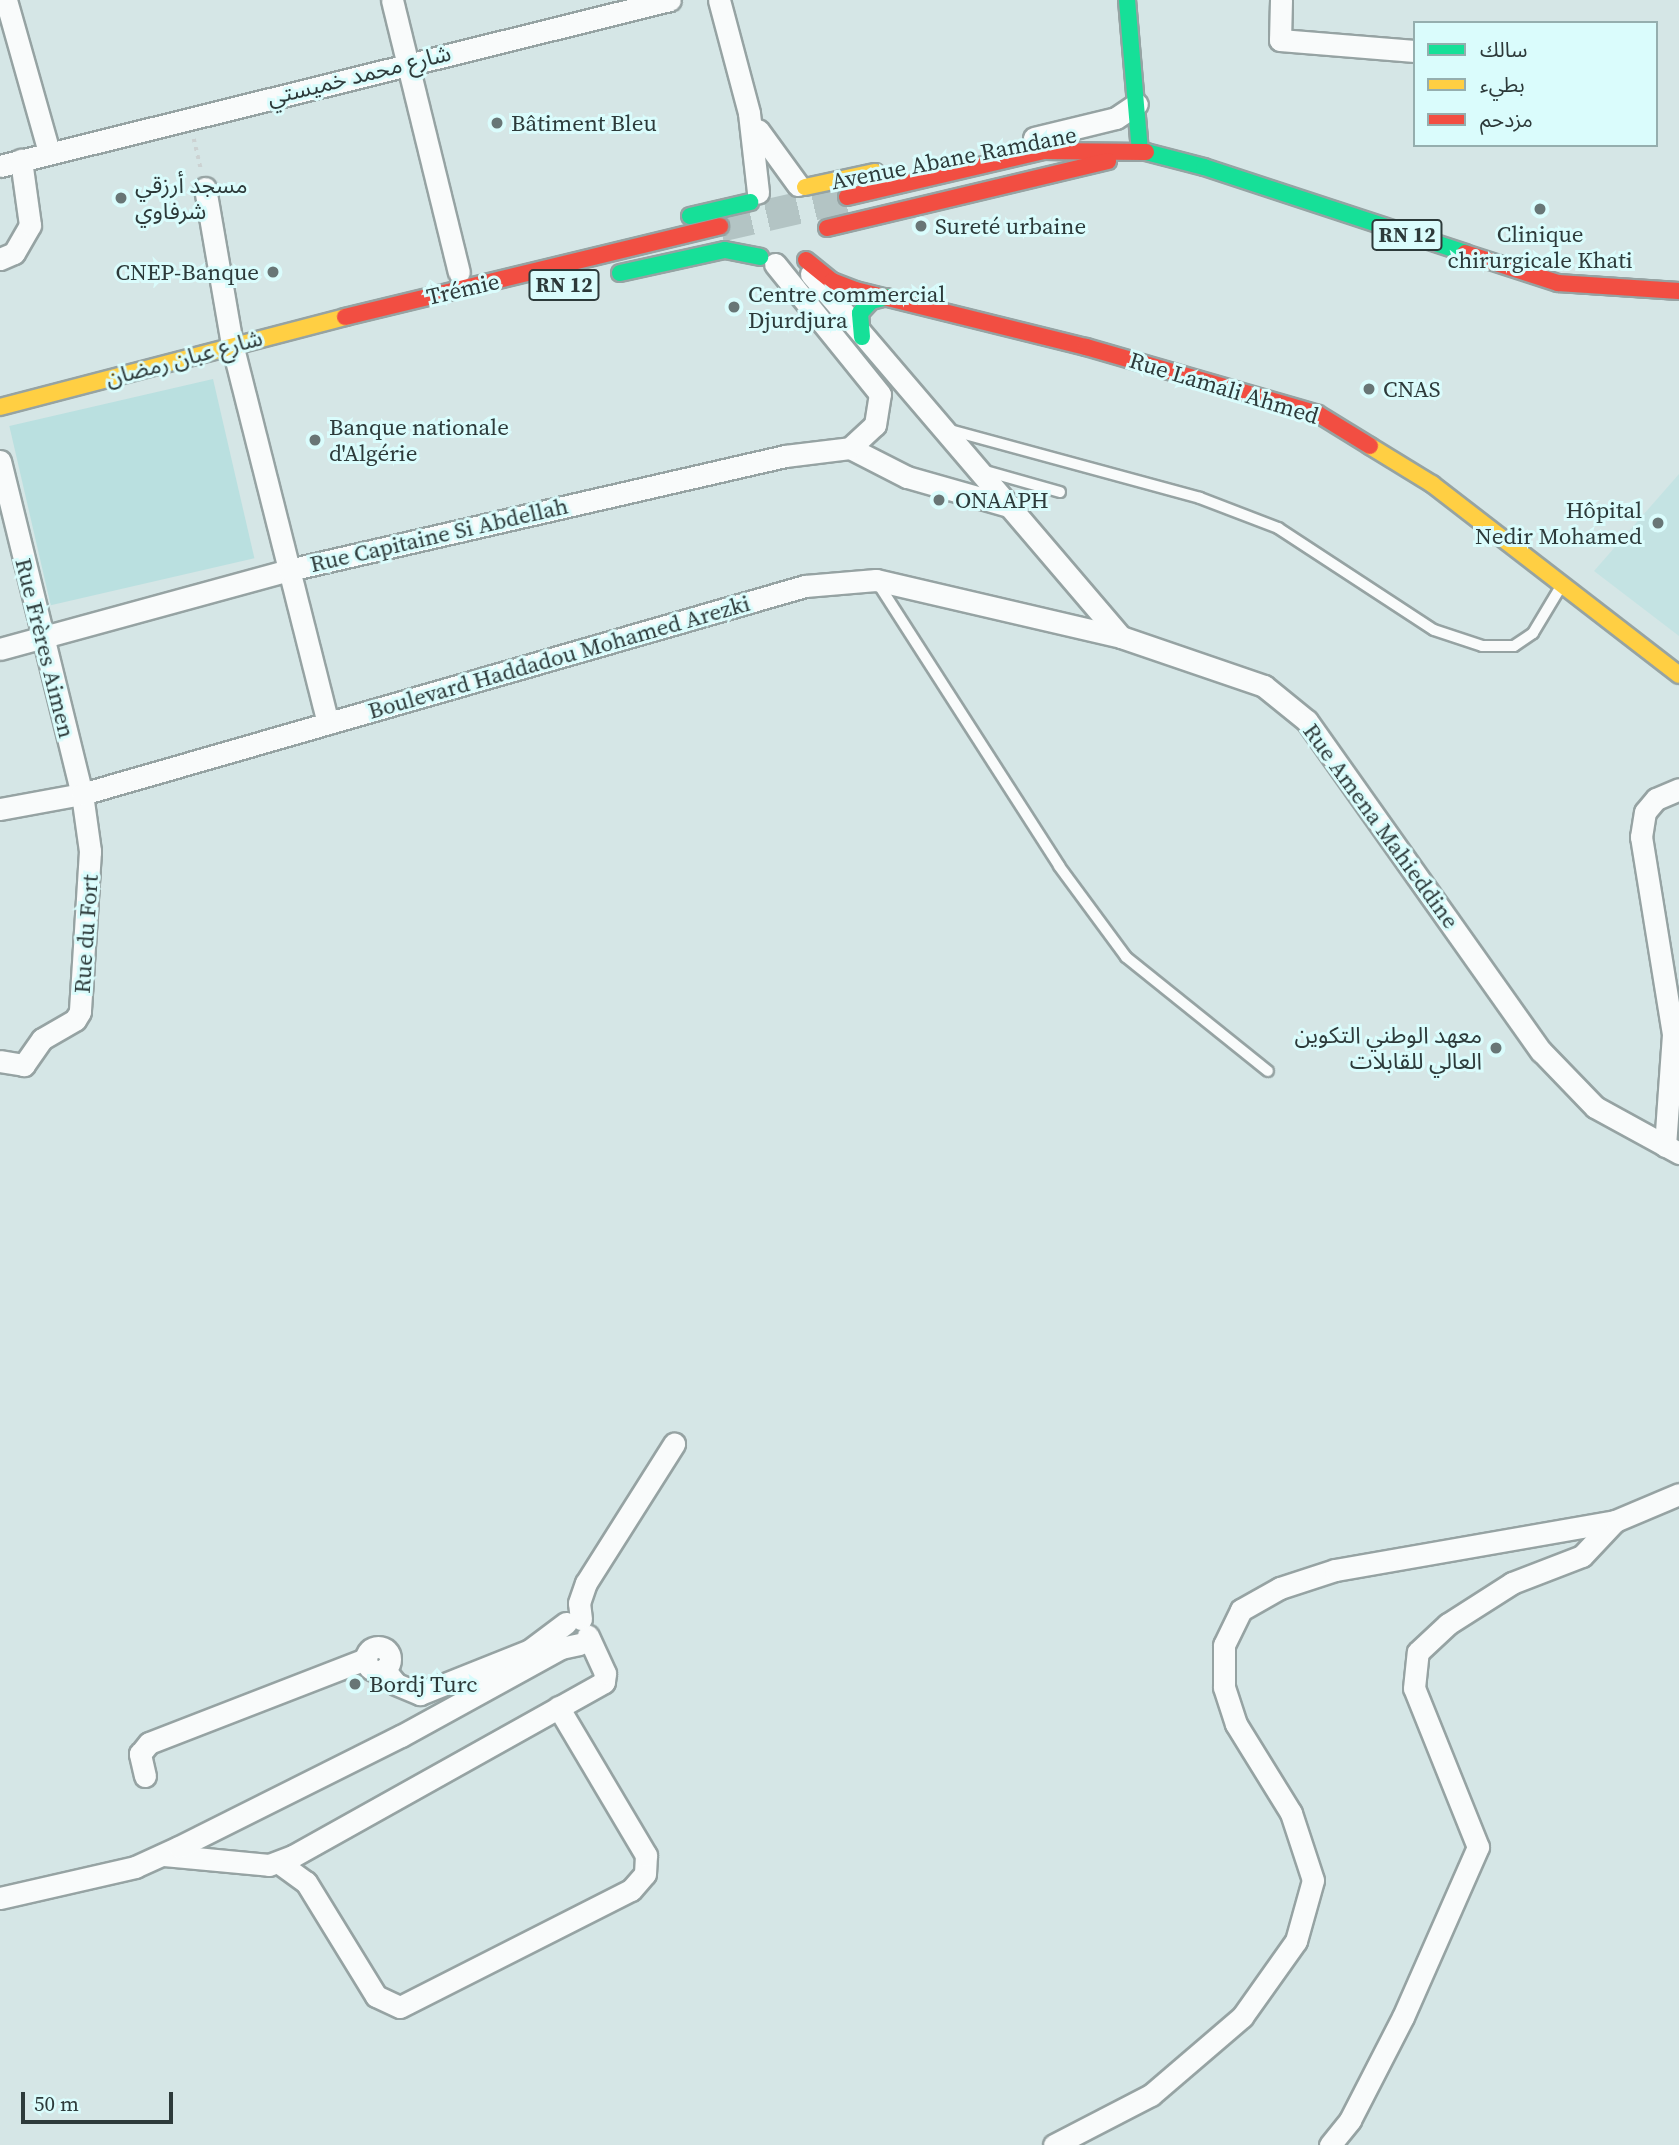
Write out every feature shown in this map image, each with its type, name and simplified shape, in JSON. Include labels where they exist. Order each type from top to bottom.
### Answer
[{"type":"main road","points":[[1127,0],[1140,151]]},
{"type":"main road","name":"Avenue Abane Ramdane","points":[[801,186],[1075,132],[1112,134],[1140,151]]},
{"type":"main road","name":"Avenue Abane Ramdane","points":[[848,197],[1043,151],[1140,151],[1204,167],[1558,283],[1679,291]]},
{"type":"main road","name":"Avenue Abane Ramdane","points":[[819,246],[1140,151]]},
{"type":"main road","points":[[777,183],[801,186],[822,204],[819,246],[768,261],[744,226],[754,197],[777,183]]},
{"type":"main road","name":"RN 12","points":[[368,310],[416,282],[754,197]]},
{"type":"main road","name":"Trémie","points":[[368,310],[720,226]]},
{"type":"main road","name":"Rue Lamali Ahmed","points":[[819,246],[842,286],[943,309],[1318,414],[1432,484],[1679,676]]},
{"type":"main road","name":"RN 12","points":[[609,275],[725,250],[768,261]]},
{"type":"main road","name":"Rue Lamali Ahmed","points":[[843,265],[867,279],[943,309]]},
{"type":"main road","points":[[862,337],[860,313],[871,301],[887,297]]},
{"type":"main road","name":"RN 12","points":[[368,310],[417,317],[441,312]]},
{"type":"main road","name":"شارع عبان رمضان","points":[[0,407],[368,310]]},
{"type":"street","points":[[6,0],[49,152]]},
{"type":"street","points":[[392,0],[459,272]]},
{"type":"street","name":"شارع محمد خميستي","points":[[10,163],[189,116],[670,0]]},
{"type":"street","points":[[719,0],[749,113],[754,197]]},
{"type":"street","points":[[1281,0],[1280,40],[1413,51]]},
{"type":"street","points":[[1034,138],[1116,118],[1137,104]]},
{"type":"street","points":[[749,113],[772,154],[801,186]]},
{"type":"street","points":[[0,260],[14,253],[30,225],[10,163]]},
{"type":"street","points":[[205,188],[232,344],[328,723]]},
{"type":"street","points":[[819,246],[862,337],[1121,636]]},
{"type":"street","points":[[768,261],[877,389],[880,409],[871,448],[884,467]]},
{"type":"street","points":[[875,425],[850,448],[884,467],[1012,508]]},
{"type":"street","name":"Rue Capitaine Si Abdellah","points":[[0,649],[289,570],[785,456],[850,448]]},
{"type":"street","name":"Rue Frères Aimen","points":[[0,461],[40,639],[82,794]]},
{"type":"street","name":"Boulevard Haddadou Mohamed Arezki","points":[[0,809],[82,794],[805,586],[876,580],[1121,636]]},
{"type":"street","name":"Rue Amena Mahieddine","points":[[1121,636],[1264,686],[1307,721],[1541,1051],[1595,1107],[1672,1149]]},
{"type":"street","points":[[1672,1149],[1673,1034],[1641,836],[1645,812],[1656,799],[1679,789]]},
{"type":"street","name":"Rue du Fort","points":[[0,1061],[23,1065],[42,1039],[75,1020],[80,1012],[90,851],[82,794]]},
{"type":"street","points":[[162,1855],[268,1865],[278,1862],[604,1682],[605,1673],[579,1630],[579,1603],[586,1583],[674,1444]]},
{"type":"street","points":[[1054,2145],[1151,2095],[1242,2017],[1296,1941],[1312,1880],[1291,1813],[1236,1724],[1224,1687],[1224,1645],[1241,1609],[1280,1588],[1335,1570],[1615,1521],[1679,1494]]},
{"type":"street","points":[[1330,2145],[1350,2120],[1403,2017],[1479,1847],[1414,1688],[1418,1652],[1448,1624],[1512,1583],[1582,1556],[1615,1521]]},
{"type":"street","points":[[145,1776],[140,1754],[149,1743],[375,1664],[396,1684],[420,1693],[579,1630]]},
{"type":"street","points":[[0,1898],[69,1885],[162,1855],[257,1811],[561,1648],[579,1630]]},
{"type":"street","points":[[278,1862],[306,1882],[376,1996],[401,2007],[631,1890],[645,1874],[646,1855],[558,1707]]},
{"type":"lane","points":[[941,428],[1200,498],[1278,528],[1434,629],[1482,646],[1514,646],[1533,633],[1561,585]]},
{"type":"lane","points":[[978,468],[1060,492]]},
{"type":"lane","points":[[876,580],[1059,866],[1126,957],[1268,1071]]},
{"type":"path","points":[[189,116],[205,188]]},
{"type":"shaded area","points":[[213,379],[254,558],[51,605],[9,426]]},
{"type":"shaded area","name":"Hôpital Nedir Mohamed","points":[[1679,474],[1679,636],[1594,571]]},
{"type":"tunnel","points":[[720,226],[847,197]]},
{"type":"traffic: fast","points":[[1127,0],[1140,151]]},
{"type":"traffic: fast","points":[[1146,152],[1204,167],[1465,253]]},
{"type":"traffic: fast","points":[[690,216],[750,202]]},
{"type":"traffic: fast","points":[[620,273],[725,250],[760,257]]},
{"type":"traffic: fast","points":[[862,337],[860,313],[871,301],[887,297]]},
{"type":"traffic: slow","points":[[805,187],[875,172]]},
{"type":"traffic: slow","points":[[0,407],[345,317]]},
{"type":"traffic: slow","points":[[1370,446],[1432,484],[1679,675]]},
{"type":"traffic: jam","points":[[847,197],[1043,151],[1146,152]]},
{"type":"traffic: jam","points":[[827,228],[1108,161]]},
{"type":"traffic: jam","points":[[345,317],[720,226]]},
{"type":"traffic: jam","points":[[1465,253],[1558,283],[1679,291]]},
{"type":"traffic: jam","points":[[806,260],[832,281],[855,290],[1086,347],[1318,414],[1370,446]]},
{"type":"place","name":"Bâtiment Bleu","points":[[497,123]]},
{"type":"place","name":"مسجد أرزقي شرفاوي","points":[[121,198]]},
{"type":"place","name":"Clinique chirurgicale Khati","points":[[1540,209]]},
{"type":"place","name":"Sureté urbaine","points":[[921,226]]},
{"type":"place","name":"CNEP-Banque","points":[[273,272]]},
{"type":"place","name":"Centre commercial Djurdjura","points":[[734,307]]},
{"type":"place","name":"CNAS","points":[[1369,389]]},
{"type":"place","name":"Banque nationale d'Algérie","points":[[315,440]]},
{"type":"place","name":"ONAAPH","points":[[939,500]]},
{"type":"place","name":"Hôpital Nedir Mohamed","points":[[1658,523]]},
{"type":"place","name":"معهد الوطني التكوين العالي للقابلات","points":[[1496,1048]]},
{"type":"place","name":"Bordj Turc","points":[[355,1684]]}]
